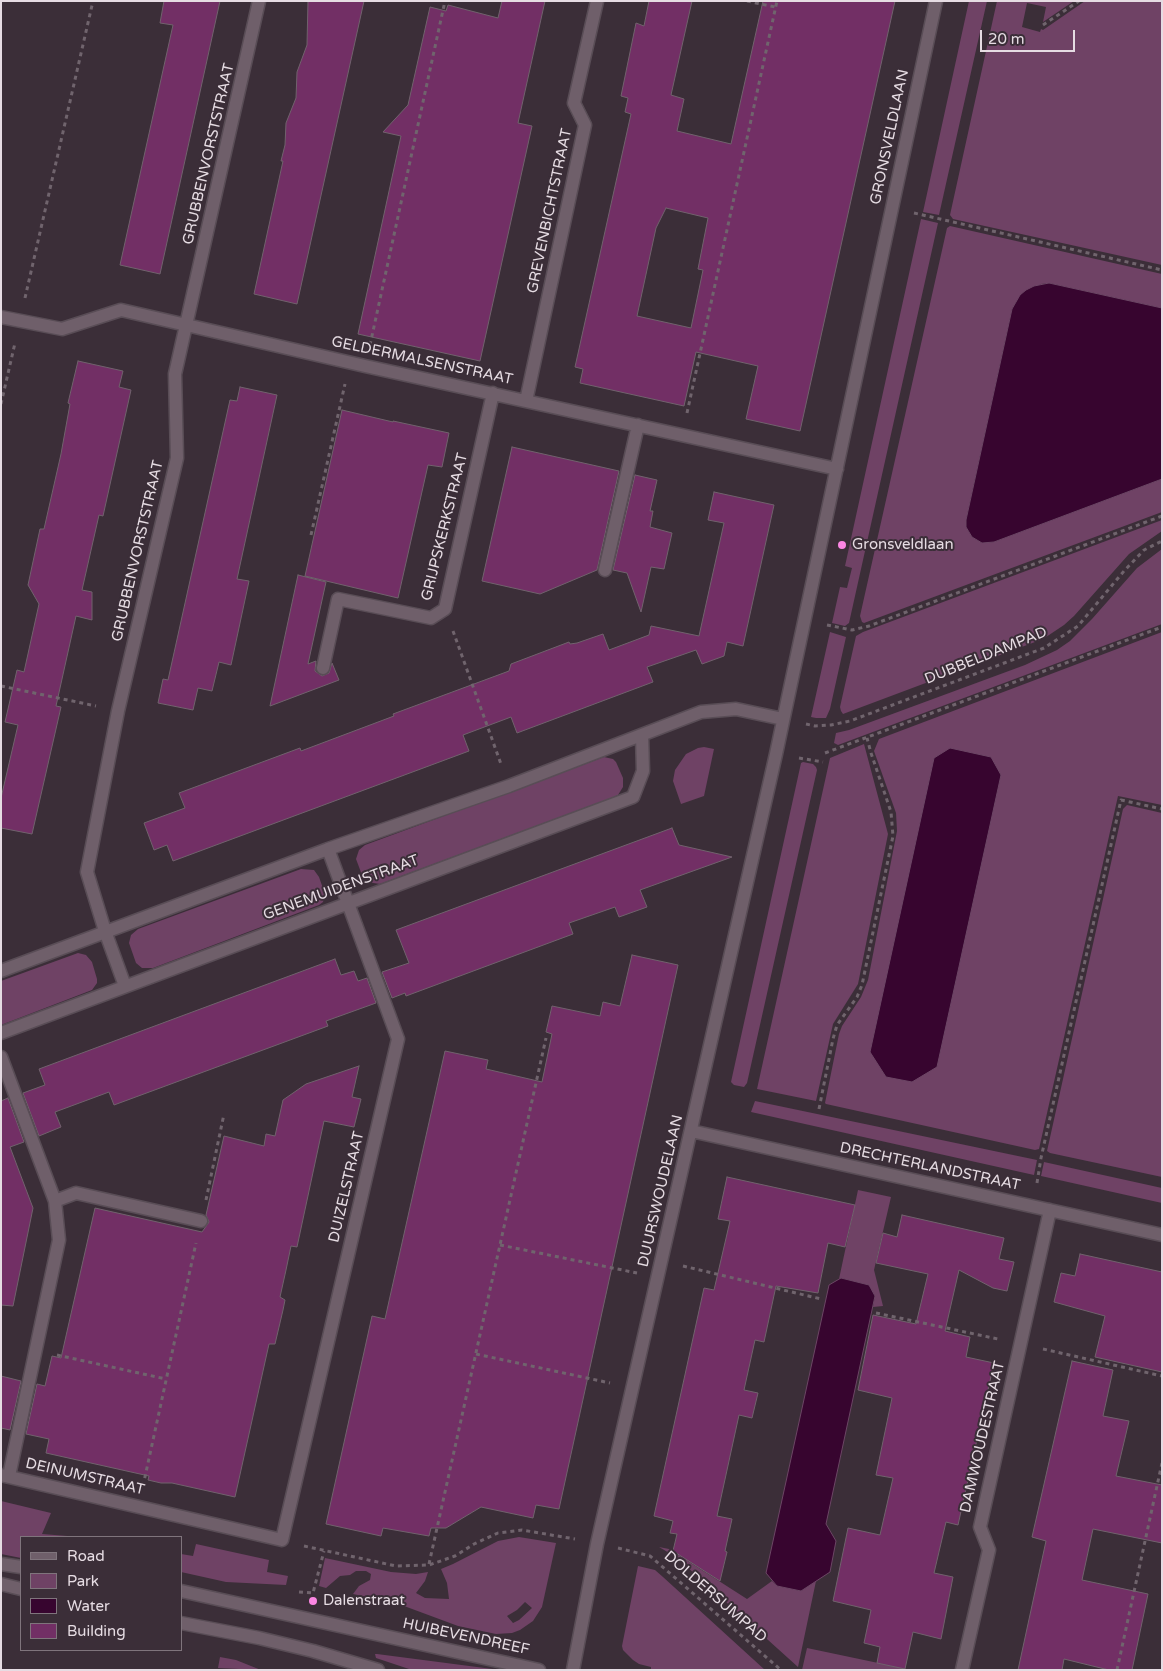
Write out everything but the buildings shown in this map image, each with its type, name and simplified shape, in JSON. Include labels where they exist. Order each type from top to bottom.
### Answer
[{"type":"street","name":"GRUBBENVORSTSTRAAT","points":[[124,986],[87,872],[118,711],[177,458],[175,374],[260,1]]},
{"type":"street","name":"GREVENBICHTSTRAAT","points":[[526,401],[585,124],[574,103],[597,1]]},
{"type":"street","name":"GRONSVELDLAAN","points":[[783,719],[936,1]]},
{"type":"street","name":"GELDERMALSENSTRAAT","points":[[1,316],[62,328],[121,310],[365,366],[837,469]]},
{"type":"street","name":"GRIJPSKERKSTRAAT","points":[[322,668],[338,599],[431,618],[445,609],[493,393]]},
{"type":"street","points":[[605,570],[638,425]]},
{"type":"street","points":[[1,971],[328,849],[509,786],[701,712],[736,709],[783,719]]},
{"type":"street","name":"DUURSWOUDELAAN","points":[[572,1670],[597,1544],[634,1388],[783,719]]},
{"type":"street","name":"GENEMUIDENSTRAAT","points":[[1,1033],[633,797],[643,771],[642,735]]},
{"type":"street","name":"DUIZELSTRAAT","points":[[282,1540],[398,1039],[328,849]]},
{"type":"street","name":"DEINUMSTRAAT","points":[[1,1057],[54,1200],[60,1240],[36,1351],[5,1475],[282,1540]]},
{"type":"street","name":"DRECHTERLANDSTRAAT","points":[[691,1131],[1162,1235]]},
{"type":"street","points":[[54,1200],[76,1193],[201,1221]]},
{"type":"street","name":"DAMWOUDESTRAAT","points":[[962,1670],[989,1550],[980,1527],[1050,1210]]},
{"type":"street","points":[[1,1564],[20,1567]]},
{"type":"street","points":[[1,1584],[20,1589]]},
{"type":"street","name":"HUIBEVENDREEF","points":[[182,1591],[539,1670]]},
{"type":"street","points":[[182,1623],[286,1644],[378,1670]]},
{"type":"path","points":[[1,404],[93,1]]},
{"type":"path","points":[[365,366],[445,1]]},
{"type":"path","points":[[748,1],[775,8]]},
{"type":"path","points":[[682,434],[777,1]]},
{"type":"path","points":[[1044,26],[1079,1]]},
{"type":"path","points":[[892,208],[1162,270]]},
{"type":"path","points":[[311,535],[350,362]]},
{"type":"path","points":[[804,620],[852,630],[869,626],[1162,516]]},
{"type":"path","name":"DUBBELDAMPAD","points":[[783,719],[815,726],[831,725],[850,720],[1044,648],[1078,626],[1144,550],[1162,541]]},
{"type":"path","points":[[445,609],[509,786]]},
{"type":"path","points":[[825,753],[1162,628]]},
{"type":"path","points":[[1,686],[118,711]]},
{"type":"path","points":[[819,1109],[832,1040],[837,1025],[857,997],[862,985],[893,836],[891,812],[870,753],[867,738]]},
{"type":"path","points":[[1034,1206],[1041,1158],[1121,800],[1162,809]]},
{"type":"path","points":[[428,1564],[546,1038]]},
{"type":"path","points":[[139,1506],[224,1114]]},
{"type":"path","points":[[500,1245],[658,1277]]},
{"type":"path","points":[[662,1262],[821,1298]]},
{"type":"path","points":[[36,1351],[166,1379]]},
{"type":"path","points":[[476,1354],[634,1388]]},
{"type":"path","points":[[1117,1670],[1162,1463]]},
{"type":"path","name":"DOLDERSUMPAD","points":[[282,1540],[396,1566],[428,1564],[455,1556],[474,1544],[498,1533],[522,1530],[560,1536],[650,1556],[781,1670]]},
{"type":"green space","points":[[969,1],[987,1],[939,215],[923,212]]},
{"type":"green space","points":[[997,1],[1074,1],[1043,22],[1046,7],[1027,3],[1022,27],[1040,32],[1041,29],[1043,30],[1085,1],[1162,1],[1162,265],[953,219],[950,215]]},
{"type":"green space","points":[[921,219],[938,223],[849,623],[845,626],[832,623],[840,587],[847,588],[852,568],[845,566]]},
{"type":"green space","points":[[950,226],[1162,274],[1162,308],[1049,283],[1041,284],[1016,302],[1012,309],[966,520],[966,527],[972,537],[982,543],[994,542],[1162,479],[1162,512],[864,623],[860,616],[947,228]]},
{"type":"green space","points":[[1162,520],[1162,531],[1129,554],[1074,616],[1043,639],[843,714],[841,711],[840,707],[856,636]]},
{"type":"green space","points":[[1162,549],[1162,624],[838,745],[834,743],[836,733],[849,730],[1025,665],[1057,650],[1070,641],[1092,619],[1137,568]]},
{"type":"green space","points":[[830,632],[846,637],[830,709],[826,718],[816,718],[811,717]]},
{"type":"green space","points":[[1162,632],[1162,805],[1118,796],[1039,1149],[1035,1150],[825,1103],[839,1034],[842,1026],[861,997],[868,980],[897,831],[896,813],[874,751],[879,739]],"holes":[[[951,749],[909,1081],[890,1077],[935,759]]]},
{"type":"green space","points":[[864,744],[888,834],[858,984],[833,1024],[816,1101],[757,1089],[830,758]]},
{"type":"green space","points":[[704,747],[714,749],[704,796],[681,804],[673,781],[675,770],[686,754]]},
{"type":"green space","points":[[604,757],[613,759],[616,762],[623,778],[623,787],[618,795],[614,797],[380,884],[367,882],[362,875],[356,859],[359,850],[365,845]]},
{"type":"green space","points":[[801,763],[813,764],[817,770],[747,1083],[744,1087],[734,1085],[731,1082]]},
{"type":"green space","points":[[1127,805],[1162,813],[1162,1177],[1047,1151],[1123,809]]},
{"type":"green space","points":[[301,869],[314,870],[319,877],[325,894],[323,902],[319,905],[153,968],[142,968],[136,963],[129,943],[131,935],[138,929]]},
{"type":"green space","points":[[78,953],[86,955],[92,962],[97,983],[92,990],[1,1025],[1,981]]},
{"type":"green space","points":[[755,1101],[1037,1160],[1034,1175],[751,1112]]},
{"type":"green space","points":[[1044,1162],[1162,1188],[1162,1203],[1041,1176]]},
{"type":"green space","points":[[858,1190],[891,1197],[874,1270],[883,1306],[873,1307],[875,1296],[868,1285],[839,1279]]},
{"type":"green space","points":[[1,1501],[51,1513],[42,1534],[67,1536],[20,1536],[20,1558],[1,1554]]},
{"type":"green space","points":[[519,1537],[556,1543],[542,1607],[533,1621],[512,1633],[496,1634],[458,1626],[396,1603],[353,1594],[359,1586],[370,1580],[371,1574],[366,1571],[356,1571],[350,1575],[340,1576],[326,1588],[319,1586],[325,1558],[391,1572],[416,1574],[428,1572],[425,1581],[416,1593],[425,1598],[449,1599],[447,1583],[441,1569],[498,1541]],"holes":[[[525,1602],[532,1608],[513,1623],[507,1616]]]},
{"type":"green space","points":[[196,1544],[269,1560],[267,1572],[288,1576],[286,1585],[226,1582],[182,1572],[182,1554],[193,1556]]},
{"type":"green space","points":[[659,1547],[669,1549],[747,1599],[772,1581],[777,1586],[801,1591],[816,1581],[798,1667],[676,1557]]},
{"type":"green space","points":[[638,1566],[655,1570],[765,1670],[651,1670],[651,1667],[639,1664],[633,1660],[623,1650],[622,1646]]},
{"type":"green space","points":[[807,1648],[902,1668],[902,1670],[802,1670]]},
{"type":"green space","points":[[375,1654],[500,1670],[412,1670],[376,1658]]},
{"type":"green space","points":[[220,1657],[236,1660],[261,1670],[218,1668]]},
{"type":"water","points":[[1049,283],[1162,308],[1162,479],[994,542],[982,543],[972,537],[966,527],[966,520],[1012,309],[1020,295],[1026,290]]},
{"type":"water","points":[[950,748],[991,757],[1001,775],[937,1067],[912,1082],[886,1077],[870,1052],[934,758]]},
{"type":"water","points":[[841,1278],[869,1285],[875,1296],[826,1524],[836,1541],[830,1572],[801,1591],[777,1586],[766,1573],[829,1285]]},
{"type":"place","name":"Gronsveldlaan","points":[[842,545]]},
{"type":"place","name":"Dalenstraat","points":[[313,1601]]}]
